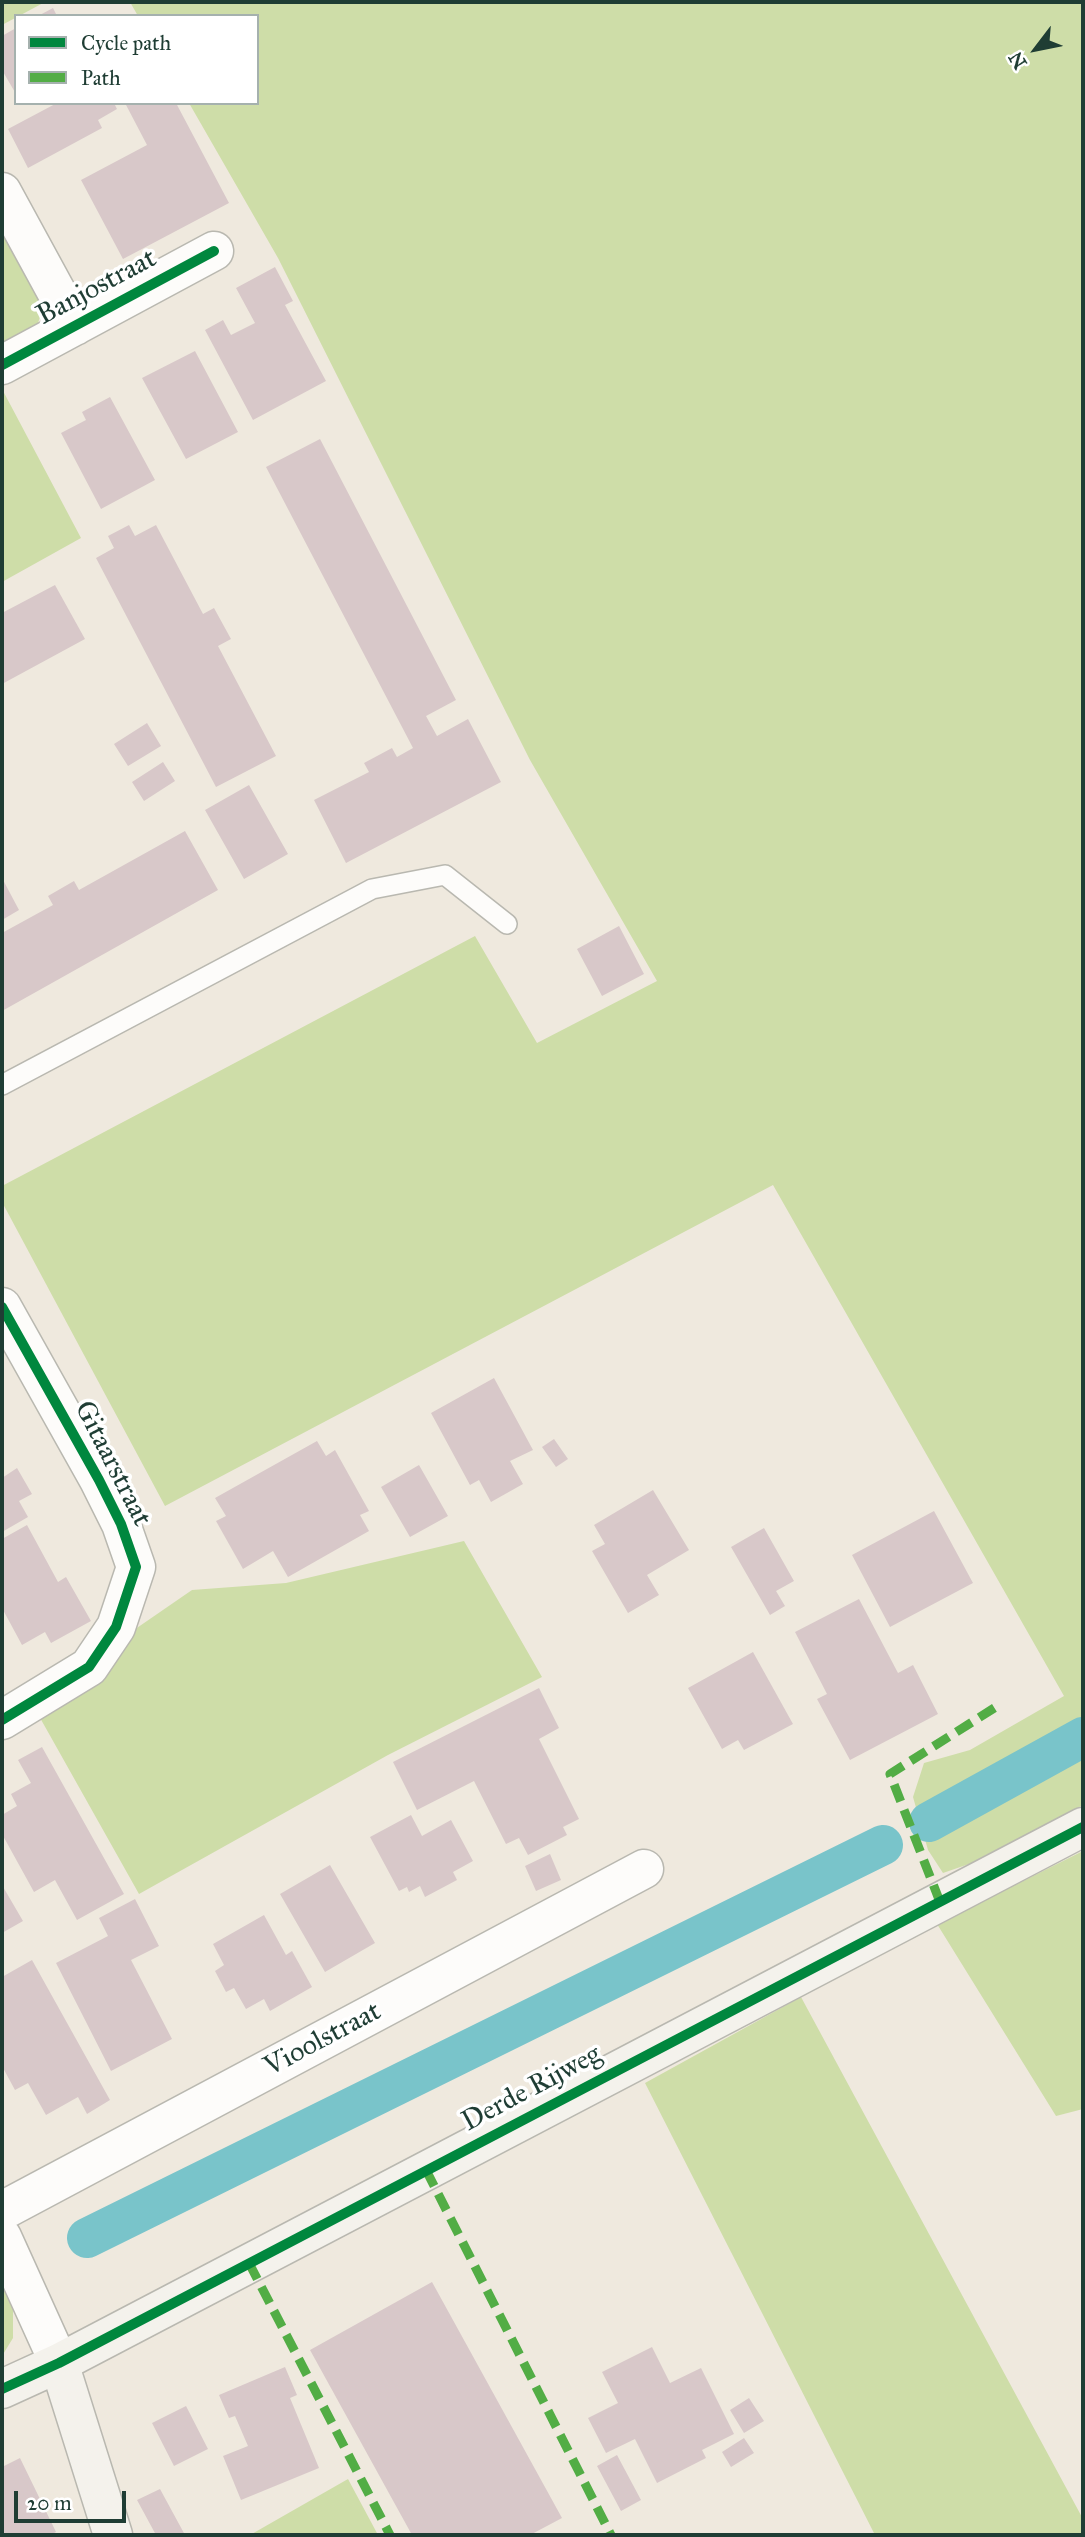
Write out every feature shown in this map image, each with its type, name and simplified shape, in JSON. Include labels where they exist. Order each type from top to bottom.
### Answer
[{"type":"street","points":[[2,192],[75,326]]},
{"type":"street","name":"Banjostraat","points":[[2,365],[214,251]]},
{"type":"street","name":"Gitaarstraat","points":[[2,1307],[99,1480],[121,1524],[136,1567],[116,1627],[89,1667],[2,1720]]},
{"type":"street","name":"Derde Rijweg","points":[[2,2389],[59,2362],[1083,1827]]},
{"type":"street","name":"Vioolstraat","points":[[2,2211],[644,1869]]},
{"type":"street","points":[[2,2237],[59,2362],[113,2535]]},
{"type":"lane","points":[[2,1085],[372,890],[444,874],[507,924]]},
{"type":"green space","points":[[2,2],[45,2],[23,14],[14,14],[14,19],[2,25]]},
{"type":"green space","points":[[130,2],[1083,2],[1083,1805],[969,1864],[943,1873],[928,1850],[913,1797],[924,1763],[970,1750],[1064,1696],[773,1185],[165,1506],[2,1202],[2,1186],[475,936],[537,1043],[657,981],[530,760],[278,258],[190,105],[259,105],[259,14],[137,14]]},
{"type":"green space","points":[[2,217],[45,302],[35,332],[2,354]]},
{"type":"green space","points":[[2,389],[81,538],[2,582]]},
{"type":"green space","points":[[464,1541],[542,1677],[388,1755],[139,1894],[39,1716],[131,1632],[192,1590],[286,1583]]},
{"type":"green space","points":[[1083,1851],[1083,2109],[1056,2116],[937,1924]]},
{"type":"green space","points":[[801,1997],[1083,2519],[1083,2535],[875,2535],[645,2083]]},
{"type":"green space","points":[[2,2284],[13,2308],[13,2338],[2,2356]]},
{"type":"green space","points":[[348,2479],[378,2535],[250,2535]]},
{"type":"building","points":[[53,8],[56,14],[42,14]]},
{"type":"building","points":[[14,29],[14,91],[2,70],[2,36]]},
{"type":"building","points":[[53,105],[115,105],[117,109],[98,120],[102,128],[28,168],[8,129]]},
{"type":"building","points":[[126,105],[177,105],[229,203],[123,259],[81,180],[147,145]]},
{"type":"building","points":[[275,267],[293,301],[285,305],[326,381],[253,420],[205,330],[223,320],[231,335],[255,323],[236,288]]},
{"type":"building","points":[[195,351],[238,432],[186,459],[142,378]]},
{"type":"building","points":[[110,397],[155,480],[101,509],[61,433],[86,420],[82,412]]},
{"type":"building","points":[[320,439],[456,700],[426,716],[437,736],[468,719],[501,782],[346,863],[314,800],[369,772],[364,763],[392,748],[397,757],[413,748],[266,467]]},
{"type":"building","points":[[129,525],[135,536],[156,525],[203,614],[214,608],[231,639],[218,646],[276,756],[216,787],[96,558],[114,548],[108,536]]},
{"type":"building","points":[[55,585],[85,639],[2,684],[2,613]]},
{"type":"building","points":[[147,723],[161,746],[128,766],[114,744]]},
{"type":"building","points":[[163,762],[175,781],[144,801],[132,782]]},
{"type":"building","points":[[249,785],[288,854],[244,879],[205,810]]},
{"type":"building","points":[[185,831],[218,890],[2,1011],[2,933],[53,905],[48,896],[74,881],[79,890]]},
{"type":"building","points":[[2,878],[19,910],[2,920]]},
{"type":"building","points":[[619,926],[644,974],[602,996],[577,949]]},
{"type":"building","points":[[494,1378],[533,1450],[510,1461],[523,1484],[491,1502],[479,1480],[470,1485],[431,1413]]},
{"type":"building","points":[[554,1439],[568,1459],[556,1467],[542,1447]]},
{"type":"building","points":[[317,1441],[326,1456],[335,1450],[369,1511],[360,1515],[369,1531],[288,1577],[273,1551],[243,1569],[216,1521],[226,1516],[215,1498]]},
{"type":"building","points":[[419,1465],[448,1516],[410,1537],[381,1487]]},
{"type":"building","points":[[17,1468],[32,1494],[19,1501],[28,1517],[2,1532],[2,1478]]},
{"type":"building","points":[[653,1490],[689,1550],[647,1575],[659,1595],[628,1613],[592,1551],[605,1544],[594,1525]]},
{"type":"building","points":[[934,1511],[973,1583],[890,1627],[852,1555]]},
{"type":"building","points":[[27,1525],[58,1582],[66,1577],[91,1621],[51,1643],[45,1632],[22,1645],[2,1608],[2,1539]]},
{"type":"building","points":[[764,1528],[794,1581],[776,1591],[785,1606],[770,1615],[731,1547]]},
{"type":"building","points":[[859,1599],[898,1673],[913,1665],[938,1714],[850,1760],[817,1699],[827,1694],[795,1632]]},
{"type":"building","points":[[753,1652],[793,1724],[744,1750],[738,1740],[722,1749],[688,1688]]},
{"type":"building","points":[[539,1688],[559,1728],[539,1739],[579,1819],[563,1827],[567,1835],[528,1855],[519,1838],[506,1844],[474,1781],[417,1810],[393,1762]]},
{"type":"building","points":[[42,1747],[124,1894],[77,1920],[55,1880],[34,1892],[2,1834],[2,1815],[17,1806],[11,1794],[31,1783],[18,1760]]},
{"type":"building","points":[[411,1815],[422,1836],[451,1820],[473,1861],[453,1872],[457,1880],[425,1897],[420,1886],[409,1892],[407,1887],[399,1891],[370,1837]]},
{"type":"building","points":[[550,1854],[561,1880],[536,1891],[525,1866]]},
{"type":"building","points":[[330,1865],[375,1943],[325,1972],[280,1894]]},
{"type":"building","points":[[2,1885],[23,1921],[2,1933]]},
{"type":"building","points":[[135,1899],[159,1946],[131,1960],[172,2039],[111,2071],[56,1963],[108,1936],[99,1918]]},
{"type":"building","points":[[264,1915],[286,1955],[292,1951],[312,1987],[270,2011],[264,1999],[246,2009],[234,1988],[226,1992],[215,1971],[224,1965],[213,1944]]},
{"type":"building","points":[[32,1960],[110,2100],[87,2114],[78,2097],[46,2115],[28,2083],[15,2090],[2,2066],[2,1977]]},
{"type":"building","points":[[432,2282],[562,2518],[530,2535],[412,2535],[310,2350]]},
{"type":"building","points":[[652,2347],[670,2383],[701,2368],[734,2434],[702,2450],[706,2458],[657,2483],[635,2439],[606,2453],[588,2418],[618,2403],[602,2372]]},
{"type":"building","points":[[285,2367],[297,2395],[290,2398],[319,2468],[241,2500],[223,2456],[248,2446],[235,2416],[229,2418],[219,2395]]},
{"type":"building","points":[[749,2398],[764,2421],[744,2433],[730,2410]]},
{"type":"building","points":[[186,2406],[208,2449],[174,2466],[152,2423]]},
{"type":"building","points":[[744,2438],[754,2453],[731,2467],[722,2452]]},
{"type":"building","points":[[617,2455],[641,2500],[621,2511],[597,2466]]},
{"type":"building","points":[[20,2458],[56,2532],[50,2535],[2,2535],[2,2467]]},
{"type":"building","points":[[160,2489],[185,2535],[156,2535],[137,2500]]},
{"type":"waterway","points":[[929,1822],[1083,1737]]},
{"type":"waterway","points":[[87,2238],[883,1845]]},
{"type":"marked path","points":[[940,1902],[890,1774],[999,1705]]},
{"type":"marked path","points":[[426,2170],[611,2535]]},
{"type":"marked path","points":[[249,2263],[390,2535]]},
{"type":"cycle path","points":[[2,365],[214,251]]},
{"type":"cycle path","points":[[2,1307],[99,1480],[121,1524],[136,1567],[116,1627],[89,1667],[2,1720]]},
{"type":"cycle path","points":[[2,2389],[59,2363],[1083,1827]]}]
